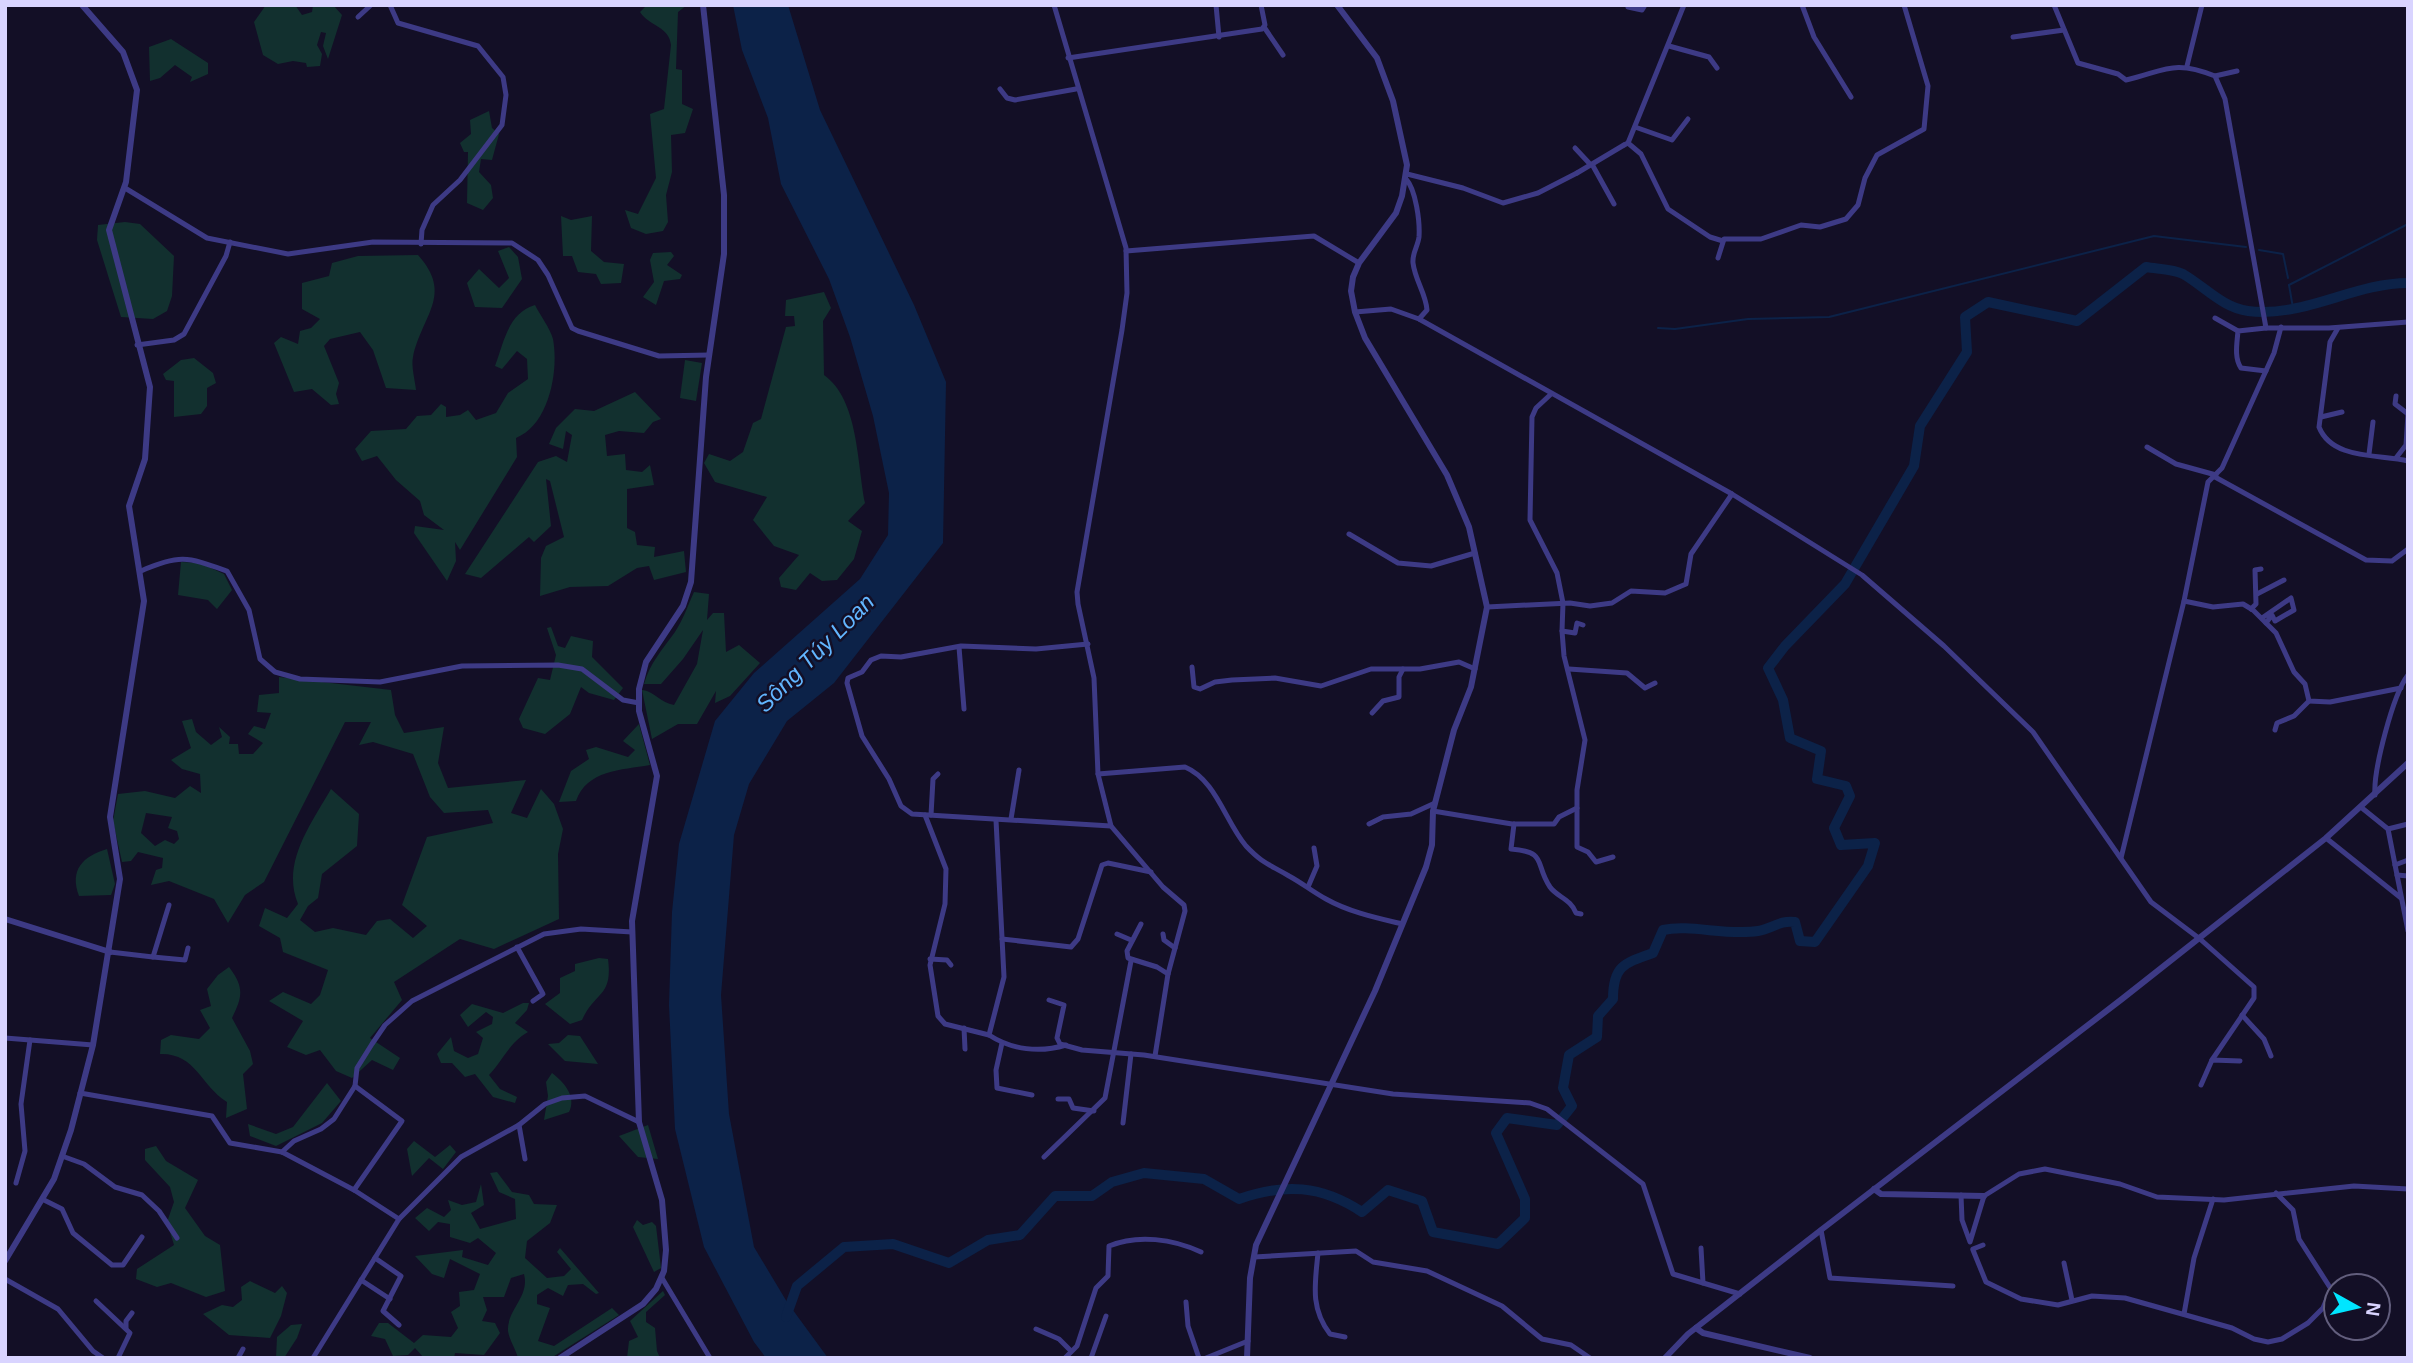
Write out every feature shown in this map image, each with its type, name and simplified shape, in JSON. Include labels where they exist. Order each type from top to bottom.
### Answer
[{"type":"street","points":[[5,1261],[42,1199],[62,1156],[93,1045],[120,879],[110,817],[144,601],[129,506],[145,459],[150,391],[109,230],[125,188],[135,80],[117,43],[82,5]]},
{"type":"street","points":[[358,17],[371,5]]},
{"type":"street","points":[[390,5],[398,23],[478,46],[503,76],[506,94],[502,125],[460,180],[433,205],[422,230],[421,244]]},
{"type":"street","points":[[560,1358],[643,1304],[662,1278],[667,1250],[662,1200],[639,1122],[632,932],[656,784],[655,766],[639,703],[641,673],[682,606],[691,582],[709,355],[724,254],[724,195],[703,5]]},
{"type":"street","points":[[1054,5],[1076,89],[1126,251],[1127,293],[1122,330],[1077,592],[1094,678],[1098,774],[1111,826],[1184,905],[1182,929],[1168,974],[1155,1056]]},
{"type":"street","points":[[1216,5],[1219,37]]},
{"type":"street","points":[[1261,5],[1264,27],[1283,55]]},
{"type":"street","points":[[1337,5],[1353,31],[1377,58],[1393,101],[1405,149],[1407,176],[1414,198],[1419,234],[1413,251],[1415,277],[1427,301],[1427,310],[1419,319]]},
{"type":"street","points":[[1628,7],[1642,10],[1645,5]]},
{"type":"street","points":[[1407,176],[1463,188],[1503,203],[1538,193],[1626,144],[1684,5]]},
{"type":"street","points":[[1802,5],[1814,37],[1851,97]]},
{"type":"street","points":[[1626,144],[1641,154],[1668,209],[1710,237],[1723,241],[1731,237],[1760,239],[1801,225],[1820,227],[1846,219],[1858,205],[1865,178],[1877,155],[1924,129],[1928,86],[1904,5]]},
{"type":"street","points":[[2054,5],[2078,62],[2118,74],[2126,80],[2147,75],[2155,69],[2187,66],[2215,76],[2237,71]]},
{"type":"street","points":[[2187,66],[2202,5]]},
{"type":"street","points":[[1068,58],[1190,38],[1219,37],[1264,27]]},
{"type":"street","points":[[2013,37],[2064,30]]},
{"type":"street","points":[[1669,46],[1709,57],[1717,68]]},
{"type":"street","points":[[2215,76],[2225,99],[2263,296],[2266,328]]},
{"type":"street","points":[[1000,89],[1007,98],[1015,100],[1076,89]]},
{"type":"street","points":[[1635,127],[1672,140],[1688,119]]},
{"type":"street","points":[[1575,148],[1591,165],[1614,204]]},
{"type":"street","points":[[1247,1358],[1250,1278],[1256,1245],[1426,867],[1432,845],[1434,807],[1454,730],[1475,669],[1487,607],[1466,519],[1447,475],[1365,338],[1355,312],[1351,291],[1359,263],[1396,213],[1407,176]]},
{"type":"street","points":[[125,188],[197,234],[294,254],[373,242],[512,243],[538,260],[572,328],[659,356],[709,355]]},
{"type":"street","points":[[1126,251],[1314,236],[1359,263]]},
{"type":"street","points":[[1718,258],[1723,241]]},
{"type":"street","points":[[137,345],[174,340],[184,334],[226,256],[229,242]]},
{"type":"street","points":[[1355,312],[1391,309],[1419,319],[1550,395],[1732,494],[1862,575],[1944,646],[2033,732],[2151,902],[2200,939],[2254,987],[2254,998],[2212,1060],[2201,1085]]},
{"type":"street","points":[[2215,318],[2238,331],[2281,327],[2338,328],[2408,321]]},
{"type":"street","points":[[2121,858],[2184,600],[2208,482],[2222,468],[2266,371],[2281,327]]},
{"type":"street","points":[[2338,328],[2330,342],[2319,427],[2329,441],[2343,451],[2408,461]]},
{"type":"street","points":[[2238,331],[2237,363],[2241,368],[2266,371]]},
{"type":"street","points":[[1550,395],[1536,408],[1532,417],[1530,520],[1554,563],[1563,603],[1562,631],[1585,740],[1577,808],[1577,847],[1588,852],[1595,862],[1613,857]]},
{"type":"street","points":[[2396,396],[2395,404],[2408,414],[2406,445],[2396,458]]},
{"type":"street","points":[[2321,417],[2342,412]]},
{"type":"street","points":[[2369,454],[2373,422]]},
{"type":"street","points":[[2147,447],[2176,464],[2215,476],[2367,559],[2392,561],[2408,549]]},
{"type":"street","points":[[1487,607],[1563,603],[1590,606],[1612,603],[1631,591],[1665,593],[1686,584],[1691,554],[1732,494]]},
{"type":"street","points":[[1349,534],[1398,563],[1431,566],[1475,553]]},
{"type":"street","points":[[141,571],[170,558],[194,559],[227,571],[249,610],[260,659],[275,672],[300,679],[380,682],[462,666],[558,665],[582,669],[623,700],[639,703]]},
{"type":"street","points":[[2251,609],[2256,604],[2255,570],[2261,569]]},
{"type":"street","points":[[2257,594],[2284,580]]},
{"type":"street","points":[[2291,598],[2294,610],[2277,620],[2272,615],[2264,620],[2291,598]]},
{"type":"street","points":[[2184,600],[2213,607],[2243,604],[2251,609],[2276,633],[2294,672],[2305,684],[2309,701]]},
{"type":"street","points":[[1562,631],[1574,633],[1577,623],[1583,625]]},
{"type":"street","points":[[1088,644],[1036,649],[959,646],[901,657],[876,657],[862,672],[847,680],[862,736],[889,779],[901,806],[912,814],[1111,826]]},
{"type":"street","points":[[959,646],[964,709]]},
{"type":"street","points":[[1192,667],[1194,687],[1200,689],[1215,682],[1275,678],[1321,686],[1371,669],[1403,669],[1459,663],[1475,669]]},
{"type":"street","points":[[1372,713],[1383,701],[1399,697],[1399,677],[1403,669]]},
{"type":"street","points":[[1569,669],[1628,673],[1645,688],[1655,683]]},
{"type":"street","points":[[2375,795],[2377,771],[2401,688],[2408,675]]},
{"type":"street","points":[[2275,730],[2277,723],[2294,716],[2309,701],[2330,702],[2401,688]]},
{"type":"street","points":[[1665,1358],[1696,1328],[1821,1230],[2200,939],[2362,808],[2408,763]]},
{"type":"street","points":[[1098,774],[1185,767],[1195,771],[1207,782],[1228,823],[1267,867],[1276,869],[1326,899],[1402,924]]},
{"type":"street","points":[[1011,818],[1019,770]]},
{"type":"street","points":[[938,774],[932,785],[928,815],[941,851],[947,887],[930,959],[940,1019],[989,1035],[1002,1043],[1044,1051],[1067,1045]]},
{"type":"street","points":[[1369,824],[1383,817],[1411,814],[1434,807],[1514,824],[1554,824],[1559,817],[1577,808]]},
{"type":"street","points":[[2362,808],[2388,829],[2408,931]]},
{"type":"street","points":[[989,1035],[1004,977],[996,820]]},
{"type":"street","points":[[1514,824],[1511,849],[1530,851],[1538,858],[1550,888],[1569,902],[1576,914],[1581,914]]},
{"type":"street","points":[[2388,829],[2408,824]]},
{"type":"street","points":[[2326,838],[2401,898]]},
{"type":"street","points":[[1308,887],[1317,866],[1314,848]]},
{"type":"street","points":[[2395,864],[2408,860]]},
{"type":"street","points":[[1002,940],[1070,947],[1078,939],[1102,865],[1108,863],[1151,872]]},
{"type":"street","points":[[2397,875],[2408,876]]},
{"type":"street","points":[[153,957],[169,905]]},
{"type":"street","points":[[5,919],[110,952],[184,960],[188,948]]},
{"type":"street","points":[[1141,924],[1126,955],[1131,961],[1157,967],[1168,974]]},
{"type":"street","points":[[282,1153],[294,1141],[328,1125],[355,1087],[357,1068],[372,1044],[385,1025],[412,1001],[517,947],[558,930],[632,932]]},
{"type":"street","points":[[1117,934],[1131,940]]},
{"type":"street","points":[[1163,934],[1164,940],[1175,948]]},
{"type":"street","points":[[517,947],[543,994],[533,1001]]},
{"type":"street","points":[[930,959],[947,960],[951,965]]},
{"type":"street","points":[[1044,1157],[1105,1098],[1131,961]]},
{"type":"street","points":[[1049,1000],[1064,1005],[1057,1038],[1060,1044],[1082,1051],[1155,1056],[1419,1096],[1530,1103],[1558,1115],[1643,1184],[1673,1274],[1740,1294]]},
{"type":"street","points":[[2242,1015],[2264,1039],[2271,1056]]},
{"type":"street","points":[[964,1028],[965,1049]]},
{"type":"street","points":[[5,1038],[93,1045]]},
{"type":"street","points":[[16,1183],[25,1151],[21,1104],[30,1040]]},
{"type":"street","points":[[1002,1043],[996,1070],[997,1088],[1031,1095]]},
{"type":"street","points":[[1122,1123],[1131,1054]]},
{"type":"street","points":[[2212,1060],[2240,1061]]},
{"type":"street","points":[[354,1190],[402,1121],[355,1087]]},
{"type":"street","points":[[80,1093],[212,1116],[230,1143],[282,1153],[354,1190],[400,1219]]},
{"type":"street","points":[[313,1358],[400,1219],[461,1157],[519,1125],[545,1104],[576,1095],[615,1108],[639,1122]]},
{"type":"street","points":[[1058,1099],[1069,1099],[1073,1108],[1094,1111]]},
{"type":"street","points":[[519,1125],[525,1159]]},
{"type":"street","points":[[62,1156],[84,1164],[115,1187],[142,1195],[159,1211],[177,1237]]},
{"type":"street","points":[[1874,1189],[1881,1194],[1984,1196],[2019,1174],[2045,1169],[2109,1181],[2157,1197],[2213,1199],[2354,1186],[2408,1189]]},
{"type":"street","points":[[1961,1195],[1962,1220],[1986,1282],[2037,1303],[2057,1305],[2073,1300],[2110,1296],[2232,1328],[2267,1342],[2293,1333],[2323,1308],[2330,1296],[2330,1283],[2299,1239],[2293,1210],[2276,1193]]},
{"type":"street","points":[[1970,1242],[1984,1196]]},
{"type":"street","points":[[42,1199],[62,1209],[73,1233],[112,1265],[123,1265],[142,1237]]},
{"type":"street","points":[[2184,1314],[2194,1258],[2213,1199]]},
{"type":"street","points":[[1821,1230],[1830,1278],[1954,1286]]},
{"type":"street","points":[[1065,1358],[1077,1346],[1096,1288],[1108,1276],[1109,1247],[1140,1239],[1180,1242],[1201,1252]]},
{"type":"street","points":[[1973,1250],[1983,1245]]},
{"type":"street","points":[[1701,1248],[1703,1283]]},
{"type":"street","points":[[1254,1257],[1356,1251],[1373,1262],[1427,1271],[1502,1306],[1542,1339],[1572,1345],[1590,1358]]},
{"type":"street","points":[[1318,1253],[1313,1298],[1322,1324],[1330,1334],[1345,1337]]},
{"type":"street","points":[[375,1258],[401,1276],[383,1312],[399,1325]]},
{"type":"street","points":[[2064,1263],[2073,1300]]},
{"type":"street","points":[[662,1278],[710,1358]]},
{"type":"street","points":[[5,1279],[58,1309],[93,1351],[103,1358]]},
{"type":"street","points":[[361,1280],[390,1298]]},
{"type":"street","points":[[96,1301],[126,1328],[131,1336],[118,1358]]},
{"type":"street","points":[[1186,1302],[1188,1326],[1199,1358]]},
{"type":"street","points":[[126,1328],[125,1322],[132,1313]]},
{"type":"street","points":[[1091,1358],[1106,1316]]},
{"type":"street","points":[[1696,1328],[1703,1333],[1810,1358]]},
{"type":"street","points":[[1036,1329],[1059,1339],[1071,1351]]},
{"type":"street","points":[[1206,1358],[1248,1341]]},
{"type":"street","points":[[238,1358],[243,1349]]},
{"type":"green space","points":[[266,5],[295,5],[302,15],[312,12],[313,5],[333,5],[342,15],[328,59],[323,46],[326,33],[321,32],[317,45],[322,54],[320,66],[307,67],[306,63],[293,61],[278,64],[263,55],[254,22]]},
{"type":"green space","points":[[647,5],[687,5],[678,12],[676,69],[682,70],[682,104],[693,109],[685,133],[671,135],[672,172],[666,195],[668,222],[663,231],[646,234],[631,228],[625,210],[638,214],[656,178],[650,114],[664,109],[671,45],[667,34],[640,12]]},
{"type":"green space","points":[[171,39],[208,63],[208,74],[190,82],[192,77],[175,65],[160,78],[150,81],[149,47]]},
{"type":"green space","points":[[489,111],[492,128],[499,134],[492,160],[481,159],[479,172],[491,185],[493,198],[483,210],[467,203],[468,152],[464,152],[460,143],[471,134],[470,120]]},
{"type":"green space","points":[[561,216],[571,220],[592,216],[591,251],[604,262],[624,264],[621,283],[601,284],[596,274],[578,272],[572,256],[563,256]]},
{"type":"green space","points":[[125,222],[140,224],[174,256],[172,296],[167,311],[153,319],[121,317],[97,240],[98,225]]},
{"type":"green space","points":[[509,247],[518,257],[522,279],[502,308],[475,307],[467,283],[479,269],[499,288],[509,278],[498,251]]},
{"type":"green space","points":[[671,252],[674,256],[667,265],[682,275],[680,279],[664,281],[656,305],[643,297],[654,282],[650,260],[653,253]]},
{"type":"green space","points":[[418,255],[434,282],[435,294],[413,357],[416,390],[386,388],[373,350],[360,332],[330,339],[324,346],[339,383],[336,394],[339,404],[331,405],[312,389],[294,392],[274,343],[281,337],[298,344],[300,331],[311,328],[320,319],[302,309],[302,283],[329,276],[332,263],[358,256]]},
{"type":"green space","points":[[824,292],[831,308],[823,321],[824,375],[844,400],[850,416],[865,503],[848,521],[862,531],[854,559],[837,580],[822,581],[810,573],[796,590],[781,587],[779,578],[799,555],[774,546],[753,520],[767,497],[715,482],[704,463],[709,454],[730,461],[743,452],[753,423],[761,419],[786,327],[795,326],[794,316],[785,316],[786,300]]},
{"type":"green space","points":[[535,305],[553,339],[553,381],[549,396],[537,422],[516,438],[517,457],[460,550],[455,542],[456,561],[447,581],[414,533],[415,526],[444,530],[424,515],[420,501],[396,480],[377,456],[362,461],[355,449],[371,431],[406,429],[417,416],[431,415],[441,404],[446,407],[446,417],[460,415],[468,410],[476,420],[496,413],[508,393],[528,379],[527,359],[517,351],[502,369],[495,366],[513,321]]},
{"type":"green space","points":[[194,358],[213,373],[216,383],[207,388],[207,406],[201,414],[174,417],[174,381],[166,380],[163,374],[181,360]]},
{"type":"green space","points":[[685,360],[702,363],[696,401],[680,398]]},
{"type":"green space","points":[[635,392],[661,419],[653,422],[644,433],[619,431],[605,435],[607,456],[625,454],[626,470],[642,472],[650,465],[654,485],[627,489],[627,528],[635,532],[637,545],[655,547],[654,557],[684,551],[686,572],[654,580],[649,566],[637,568],[608,586],[570,587],[540,596],[541,558],[546,546],[564,537],[550,481],[546,479],[551,526],[534,542],[529,537],[481,578],[465,574],[538,462],[556,456],[567,462],[572,435],[566,431],[563,449],[549,444],[556,428],[575,409],[594,411]]},
{"type":"green space","points":[[181,562],[200,563],[224,574],[232,590],[217,609],[208,600],[178,595]]},
{"type":"green space","points":[[694,592],[709,594],[707,620],[713,613],[724,613],[726,652],[739,645],[760,663],[730,696],[715,703],[716,691],[697,724],[678,724],[652,739],[642,690],[674,705],[697,664],[703,630],[661,684],[644,684],[653,663],[678,627]]},
{"type":"green space","points":[[551,627],[558,646],[565,648],[571,636],[593,641],[592,657],[623,688],[614,700],[589,693],[581,687],[570,714],[545,734],[523,728],[519,719],[538,678],[550,680],[556,655],[547,628]]},
{"type":"green space","points":[[279,677],[391,690],[395,715],[404,733],[444,727],[438,763],[448,788],[526,780],[511,813],[527,818],[541,789],[554,804],[563,829],[558,854],[559,919],[494,949],[460,939],[394,982],[402,1000],[370,1038],[400,1058],[393,1070],[372,1060],[352,1078],[336,1071],[320,1050],[306,1055],[287,1047],[303,1021],[269,1001],[283,992],[311,1004],[320,995],[328,970],[283,952],[280,938],[259,926],[265,908],[287,918],[298,904],[293,874],[296,859],[307,830],[331,789],[359,814],[357,846],[322,874],[318,898],[308,906],[300,920],[315,932],[333,928],[366,935],[377,921],[390,919],[413,938],[427,926],[402,905],[427,837],[493,823],[488,810],[444,813],[430,797],[413,754],[373,742],[359,745],[371,722],[345,722],[264,882],[245,895],[228,923],[214,899],[169,881],[151,885],[156,870],[162,868],[163,858],[138,852],[131,861],[122,862],[113,821],[118,794],[145,791],[175,798],[190,786],[201,793],[200,774],[182,769],[171,760],[191,748],[182,721],[192,719],[196,732],[211,745],[222,737],[219,727],[230,737],[229,744],[238,744],[239,754],[253,754],[263,743],[248,734],[254,726],[265,729],[271,713],[257,712],[259,695],[279,693]],"holes":[[[146,813],[172,817],[168,828],[177,831],[179,839],[174,844],[165,840],[155,846],[141,833]]]},
{"type":"green space","points":[[639,724],[650,765],[606,773],[588,783],[576,801],[559,802],[571,771],[589,759],[586,750],[596,747],[628,757],[635,750],[623,741]]},
{"type":"green space","points":[[107,849],[115,884],[111,895],[79,896],[76,879],[80,865],[91,856]]},
{"type":"green space","points":[[599,958],[608,959],[609,971],[605,987],[582,1020],[570,1024],[545,1004],[560,993],[560,978],[575,971],[575,964]]},
{"type":"green space","points":[[229,967],[240,992],[232,1018],[250,1051],[253,1064],[243,1074],[247,1109],[226,1118],[227,1102],[190,1064],[172,1055],[160,1054],[161,1040],[171,1035],[199,1039],[210,1028],[200,1010],[211,1006],[207,989],[218,975]]},
{"type":"green space","points":[[523,1003],[529,1003],[527,1010],[515,1023],[528,1032],[511,1046],[489,1075],[500,1089],[517,1097],[515,1103],[493,1097],[475,1074],[465,1077],[452,1063],[441,1063],[437,1054],[451,1037],[454,1051],[468,1058],[478,1054],[483,1038],[476,1032],[492,1024],[493,1017],[486,1012],[468,1027],[460,1015],[472,1004],[503,1013]]},
{"type":"green space","points":[[568,1035],[580,1036],[598,1064],[565,1061],[548,1044],[559,1043]]},
{"type":"green space","points":[[552,1073],[568,1090],[571,1106],[569,1112],[544,1120],[548,1096],[546,1082]]},
{"type":"green space","points":[[327,1083],[341,1101],[322,1123],[276,1146],[250,1136],[248,1124],[276,1134],[293,1127]]},
{"type":"green space","points":[[648,1125],[658,1159],[638,1157],[619,1136]]},
{"type":"green space","points":[[414,1141],[435,1157],[450,1145],[456,1152],[443,1169],[429,1158],[412,1176],[407,1149]]},
{"type":"green space","points":[[156,1146],[166,1161],[198,1180],[185,1208],[205,1236],[220,1245],[225,1291],[206,1297],[171,1283],[157,1287],[136,1279],[137,1269],[174,1245],[167,1222],[174,1202],[170,1187],[145,1160],[145,1149]]},
{"type":"green space","points":[[497,1172],[512,1192],[529,1195],[534,1204],[557,1205],[550,1223],[527,1241],[525,1258],[547,1278],[564,1276],[571,1269],[557,1252],[560,1248],[599,1293],[596,1294],[583,1284],[568,1285],[563,1296],[548,1288],[537,1295],[537,1304],[550,1308],[538,1341],[554,1346],[612,1308],[619,1315],[551,1358],[518,1358],[508,1331],[511,1316],[524,1290],[524,1274],[511,1278],[504,1297],[483,1297],[487,1310],[482,1321],[495,1323],[500,1333],[484,1355],[455,1353],[454,1358],[424,1358],[415,1348],[408,1355],[393,1356],[385,1339],[371,1336],[379,1323],[388,1323],[414,1343],[423,1335],[451,1337],[458,1328],[451,1312],[460,1306],[459,1292],[474,1290],[480,1274],[450,1259],[444,1278],[432,1274],[415,1256],[463,1250],[462,1257],[488,1265],[496,1253],[478,1238],[470,1243],[450,1237],[450,1224],[438,1222],[429,1231],[415,1218],[427,1208],[444,1217],[451,1210],[448,1200],[462,1205],[476,1202],[481,1184],[484,1205],[471,1213],[480,1229],[516,1219],[515,1199],[499,1192],[490,1173]]},
{"type":"green space","points":[[637,1220],[643,1225],[652,1222],[656,1226],[661,1268],[654,1272],[633,1227]]},
{"type":"green space","points":[[250,1281],[275,1293],[282,1286],[287,1293],[281,1316],[270,1338],[229,1335],[203,1314],[222,1305],[233,1307],[242,1300],[241,1287]]},
{"type":"green space","points":[[663,1291],[665,1295],[646,1312],[646,1322],[655,1328],[660,1358],[627,1358],[629,1341],[638,1337],[630,1321]]},
{"type":"green space","points":[[302,1324],[297,1338],[284,1358],[276,1358],[277,1337],[291,1325]]},
{"type":"water","name":"Sông Túy Loan","points":[[733,5],[788,5],[820,110],[914,305],[946,382],[943,543],[834,683],[787,721],[749,784],[734,835],[721,995],[729,1114],[754,1247],[787,1302],[828,1358],[766,1358],[754,1342],[704,1247],[675,1129],[669,1005],[672,912],[679,844],[715,721],[754,673],[860,579],[888,535],[889,493],[873,416],[850,337],[829,279],[781,184],[768,118],[742,50]]},
{"type":"waterway","points":[[2289,285],[2408,224]]},
{"type":"waterway","points":[[1658,328],[1675,329],[1748,319],[1829,317],[2154,236],[2246,247]]},
{"type":"waterway","points":[[2259,250],[2283,254],[2288,278]]},
{"type":"waterway","points":[[786,1317],[797,1286],[844,1247],[893,1244],[949,1263],[988,1240],[1020,1235],[1055,1196],[1092,1196],[1112,1182],[1144,1173],[1204,1179],[1239,1199],[1272,1190],[1302,1189],[1332,1196],[1362,1212],[1388,1190],[1422,1201],[1433,1232],[1498,1244],[1525,1218],[1525,1199],[1496,1133],[1507,1118],[1557,1125],[1572,1106],[1563,1088],[1569,1055],[1597,1037],[1598,1016],[1613,999],[1615,979],[1622,967],[1653,953],[1663,930],[1685,928],[1746,932],[1763,930],[1784,922],[1795,922],[1800,941],[1815,942],[1868,866],[1875,843],[1841,845],[1834,828],[1850,796],[1846,786],[1817,779],[1821,751],[1790,738],[1783,700],[1768,668],[1785,646],[1845,584],[1914,466],[1920,426],[1967,352],[1965,317],[1988,302],[2077,321],[2146,267],[2183,274],[2230,306],[2248,311],[2289,310],[2368,288],[2408,283]]},
{"type":"waterway","points":[[2289,285],[2293,308]]}]
